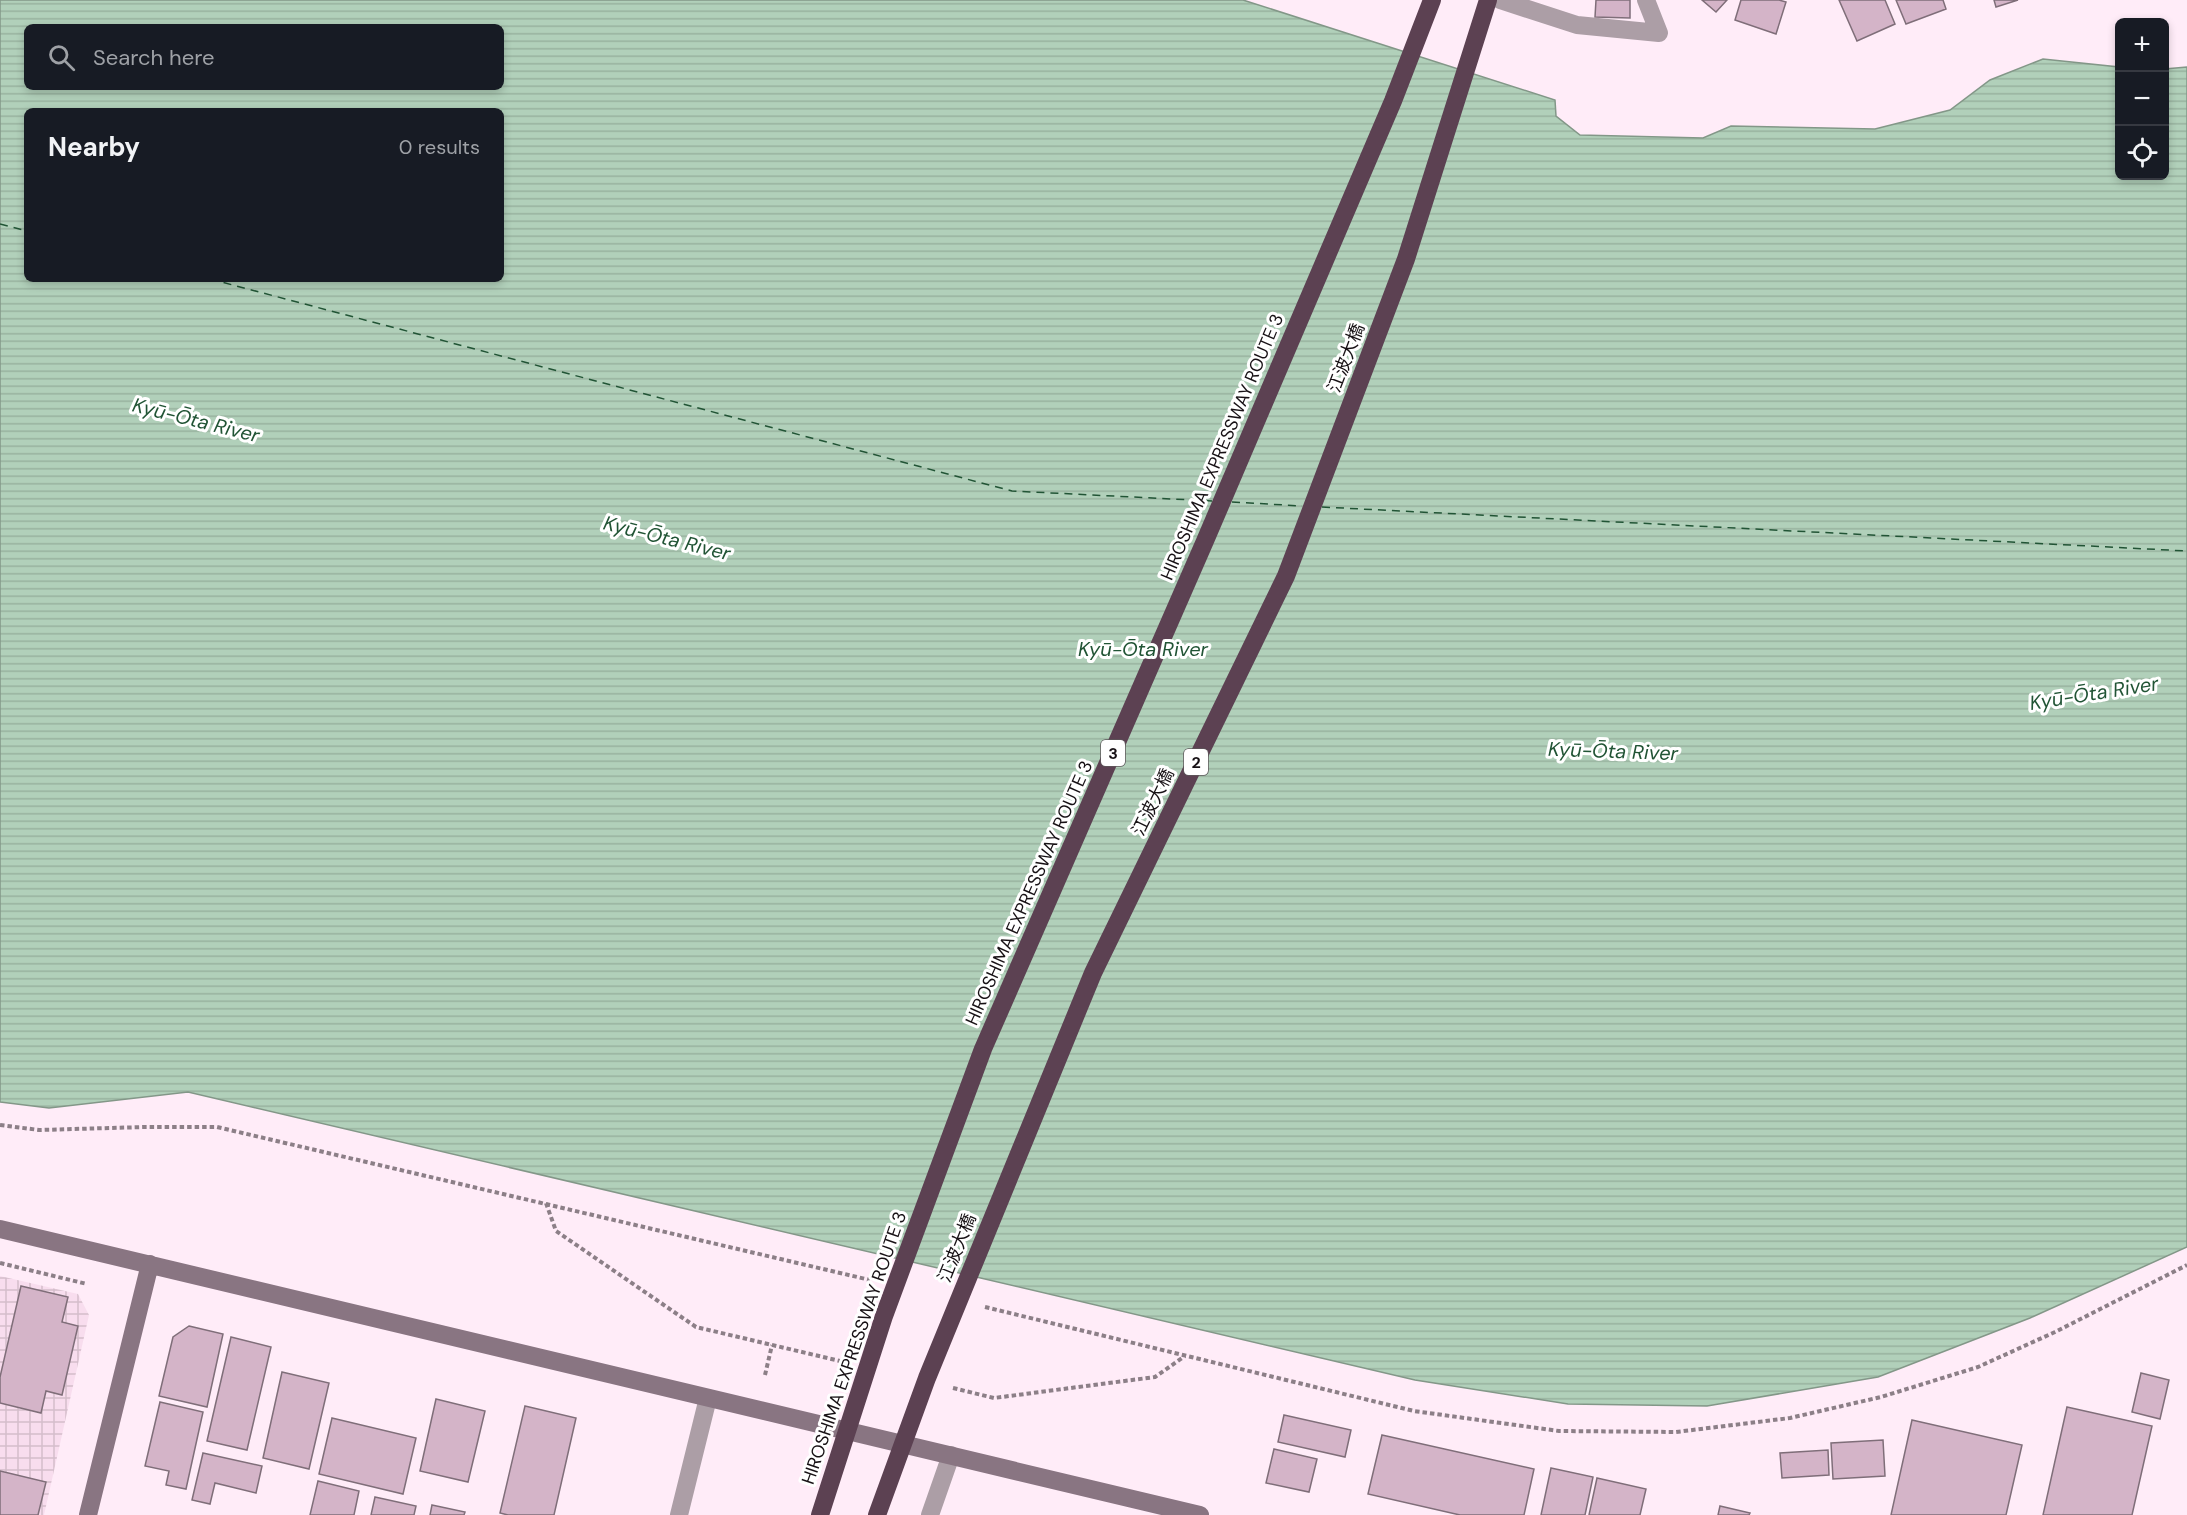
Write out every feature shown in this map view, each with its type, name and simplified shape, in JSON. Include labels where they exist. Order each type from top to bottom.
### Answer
[{"type":"highway","name":"HIROSHIMA EXPRESSWAY ROUTE 3","points":[[820,1515],[884,1316],[983,1049],[1205,542],[1393,101],[1432,0]]},
{"type":"highway","name":"江波大橋","points":[[877,1515],[927,1378],[1093,974],[1286,576],[1406,259],[1488,0]]},
{"type":"street","points":[[1500,0],[1539,6],[1577,25],[1659,33],[1646,0]]},
{"type":"street","points":[[0,1228],[1200,1515]]},
{"type":"street","points":[[88,1515],[150,1263]]},
{"type":"street","points":[[680,1515],[708,1398]]},
{"type":"street","points":[[930,1515],[951,1455]]},
{"type":"path","points":[[0,1125],[39,1130],[145,1126],[217,1127],[872,1280]]},
{"type":"path","points":[[0,1263],[87,1284]]},
{"type":"path","points":[[977,1305],[1414,1411],[1559,1431],[1676,1432],[1790,1418],[1881,1397],[1978,1367],[2055,1332],[2187,1265]]},
{"type":"path","points":[[765,1375],[772,1345]]},
{"type":"shaded area","points":[[0,1276],[78,1294],[89,1315],[44,1515],[0,1515]]},
{"type":"water","name":"Kyū-Ōta River","points":[[0,0],[1243,0],[1555,100],[1556,116],[1580,135],[1703,138],[1731,126],[1875,129],[1950,110],[1990,80],[2043,59],[2115,67],[2115,180],[2169,180],[2169,69],[2187,67],[2187,1247],[2030,1318],[1878,1377],[1707,1406],[1568,1404],[1415,1380],[188,1092],[49,1108],[0,1102]]},
{"type":"building","points":[[1596,0],[1630,0],[1630,18],[1595,17]]},
{"type":"building","points":[[1702,0],[1727,0],[1716,12]]},
{"type":"building","points":[[1741,0],[1786,2],[1776,34],[1735,20]]},
{"type":"building","points":[[1839,0],[1885,0],[1895,24],[1857,41]]},
{"type":"building","points":[[1896,0],[1943,0],[1946,9],[1906,24]]},
{"type":"building","points":[[1994,0],[2018,0],[1996,7]]},
{"type":"building","points":[[21,1286],[68,1297],[62,1322],[78,1326],[62,1395],[46,1391],[41,1413],[0,1403],[0,1377]]},
{"type":"building","points":[[189,1326],[223,1334],[207,1407],[159,1396],[173,1337]]},
{"type":"building","points":[[231,1337],[271,1347],[247,1450],[207,1441]]},
{"type":"building","points":[[282,1372],[329,1383],[309,1469],[263,1458]]},
{"type":"building","points":[[2141,1373],[2169,1380],[2160,1419],[2132,1412]]},
{"type":"building","points":[[436,1399],[485,1411],[468,1482],[420,1471]]},
{"type":"building","points":[[160,1402],[203,1412],[186,1489],[166,1485],[169,1471],[145,1466]]},
{"type":"building","points":[[525,1406],[576,1418],[554,1515],[500,1513]]},
{"type":"building","points":[[2067,1407],[2152,1426],[2132,1515],[2043,1515]]},
{"type":"building","points":[[1284,1415],[1351,1430],[1345,1457],[1278,1442]]},
{"type":"building","points":[[332,1418],[416,1438],[403,1494],[319,1474]]},
{"type":"building","points":[[1912,1420],[2022,1445],[2006,1515],[1891,1515]]},
{"type":"building","points":[[1382,1435],[1534,1469],[1524,1515],[1460,1515],[1368,1494]]},
{"type":"building","points":[[1883,1440],[1885,1476],[1833,1479],[1831,1443]]},
{"type":"building","points":[[1274,1449],[1317,1459],[1309,1492],[1266,1483]]},
{"type":"building","points":[[1828,1450],[1829,1475],[1782,1478],[1780,1453]]},
{"type":"building","points":[[203,1453],[262,1466],[256,1493],[215,1483],[210,1504],[192,1500]]},
{"type":"building","points":[[1551,1468],[1593,1477],[1585,1515],[1541,1515]]},
{"type":"building","points":[[0,1471],[46,1482],[38,1515],[0,1515]]},
{"type":"building","points":[[1597,1478],[1646,1489],[1640,1515],[1589,1515]]},
{"type":"building","points":[[318,1481],[359,1491],[354,1515],[310,1515]]},
{"type":"building","points":[[375,1497],[416,1506],[414,1515],[371,1515]]},
{"type":"building","points":[[432,1505],[465,1512],[464,1515],[430,1515]]},
{"type":"building","points":[[1720,1506],[1750,1513],[1749,1515],[1718,1515]]},
{"type":"ferry route","points":[[0,224],[24,230]]},
{"type":"ferry route","points":[[221,282],[1012,491],[1212,501]]},
{"type":"ferry route","points":[[1232,502],[1302,506]]},
{"type":"ferry route","points":[[1322,507],[2187,551]]}]
